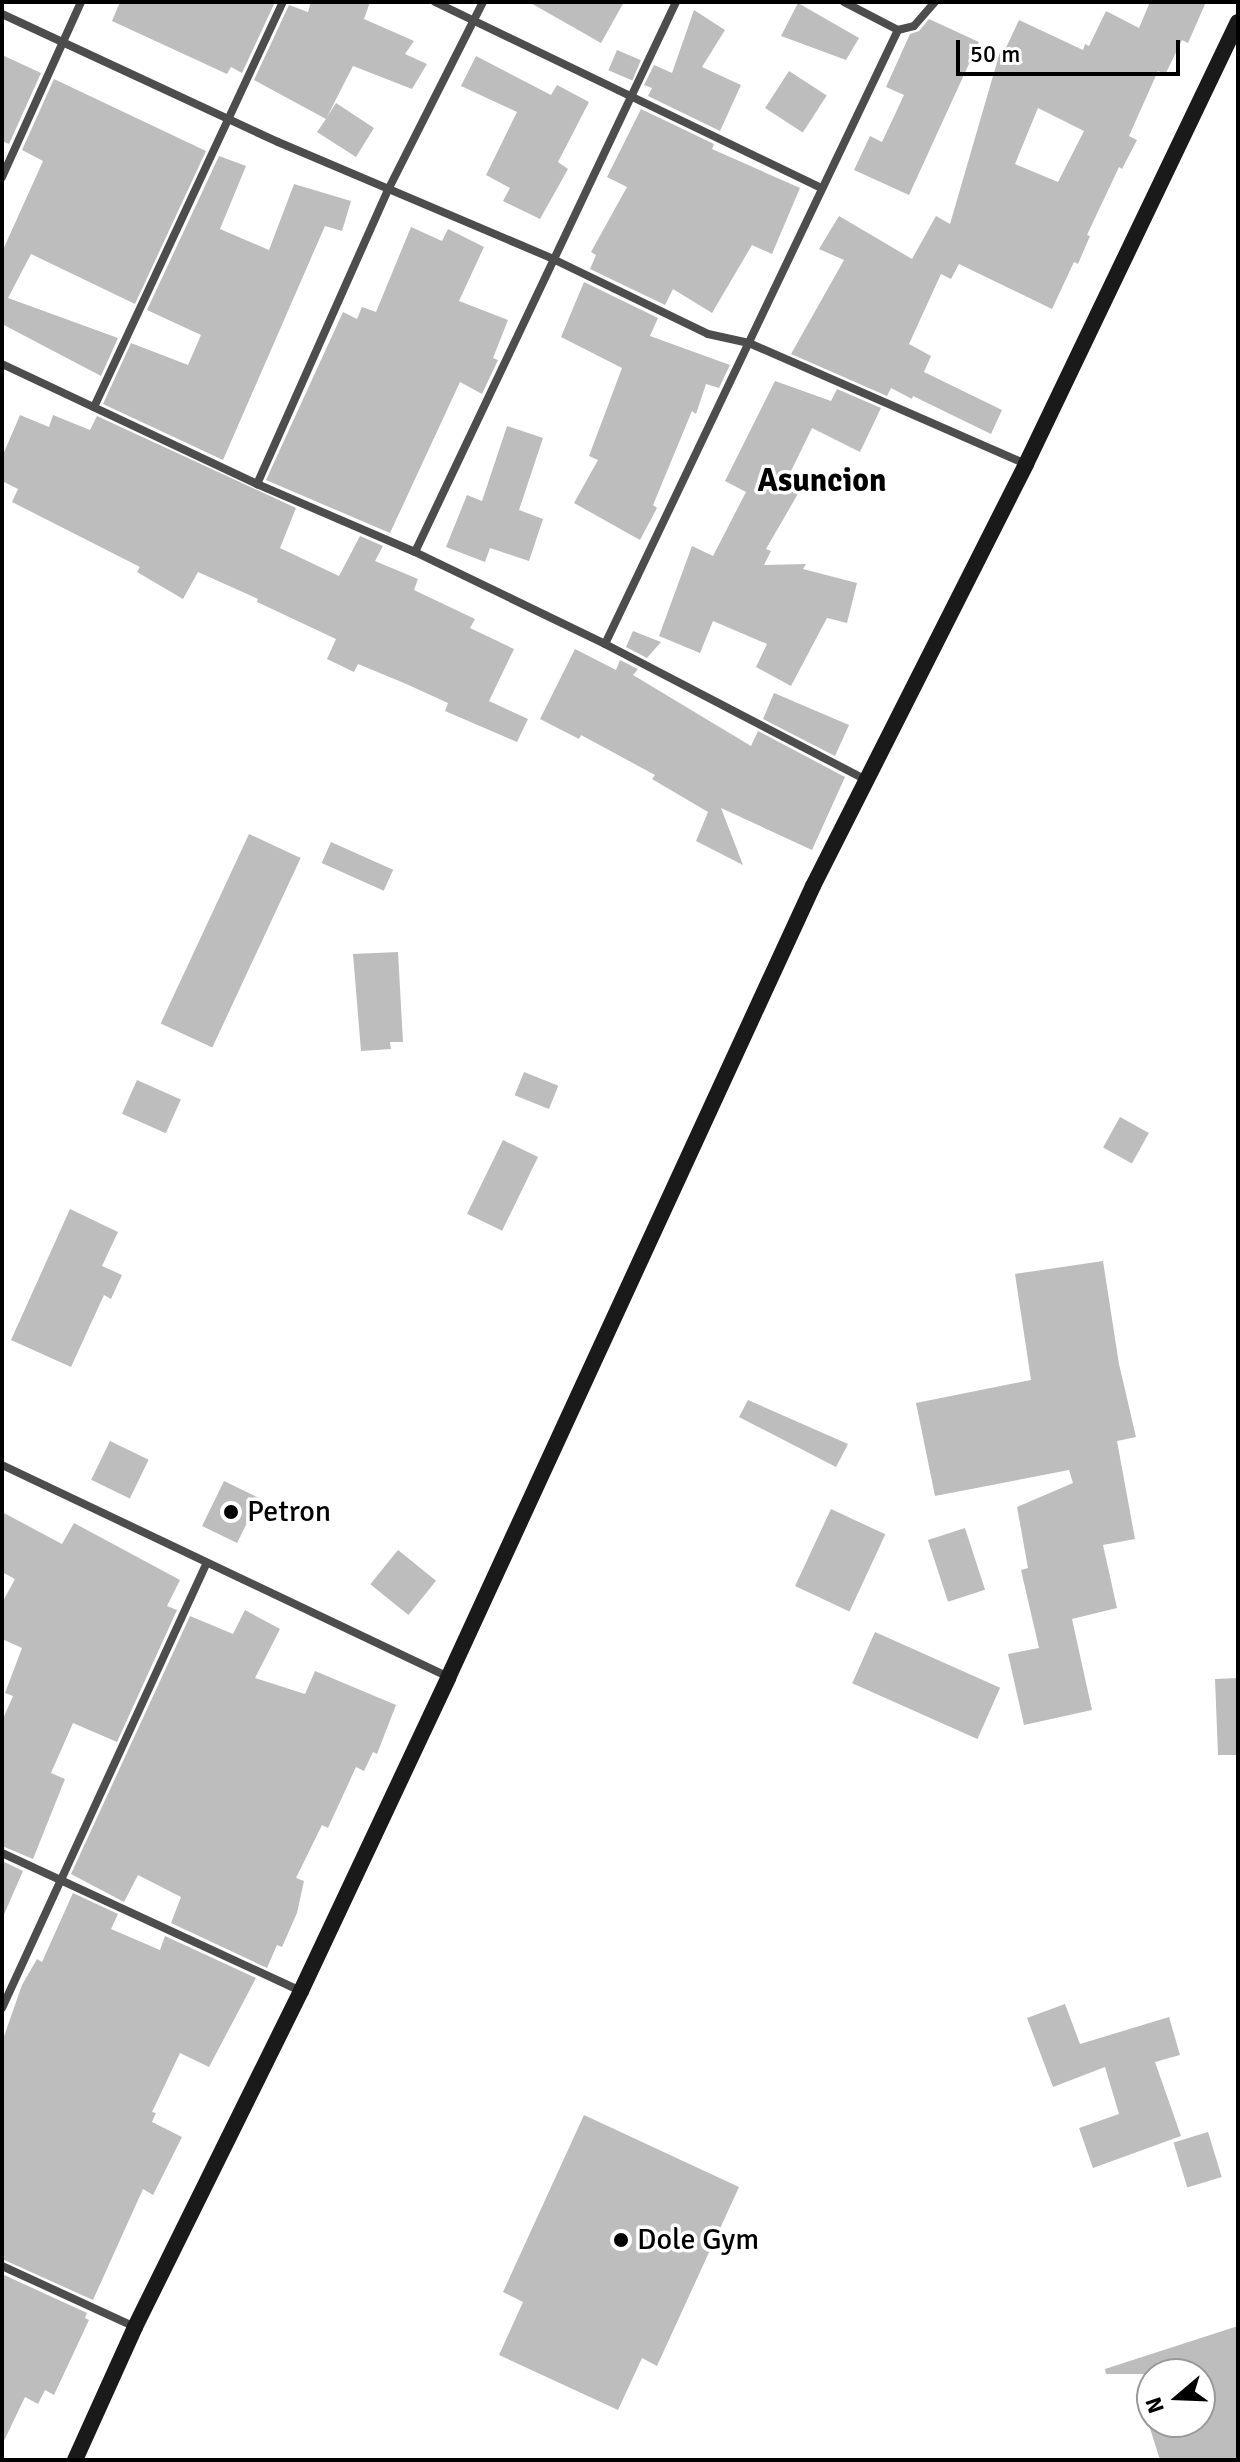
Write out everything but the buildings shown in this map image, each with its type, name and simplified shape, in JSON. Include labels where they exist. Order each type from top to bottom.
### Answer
[{"type":"main road","points":[[75,2460],[135,2327],[301,1991],[448,1678],[813,886],[1026,464],[1237,29]]},
{"type":"street","points":[[2,177],[81,2]]},
{"type":"street","points":[[94,407],[283,2]]},
{"type":"street","points":[[435,2],[822,188]]},
{"type":"street","points":[[257,484],[389,188],[483,2]]},
{"type":"street","points":[[415,552],[676,2]]},
{"type":"street","points":[[844,2],[898,30],[914,26],[935,2]]},
{"type":"street","points":[[2,14],[230,119],[553,259],[708,334],[749,343],[1026,464]]},
{"type":"street","points":[[605,644],[898,30]]},
{"type":"street","points":[[2,364],[257,484],[415,552],[605,644],[866,780]]},
{"type":"street","points":[[2,1465],[448,1678]]},
{"type":"street","points":[[2,2008],[206,1565]]},
{"type":"street","points":[[2,1853],[301,1991]]},
{"type":"street","points":[[2,2266],[135,2327]]},
{"type":"place","name":"Petron","points":[[231,1512]]},
{"type":"place","name":"Dole Gym","points":[[621,2240]]},
{"type":"district","name":"Asuncion","points":[[822,481]]}]
